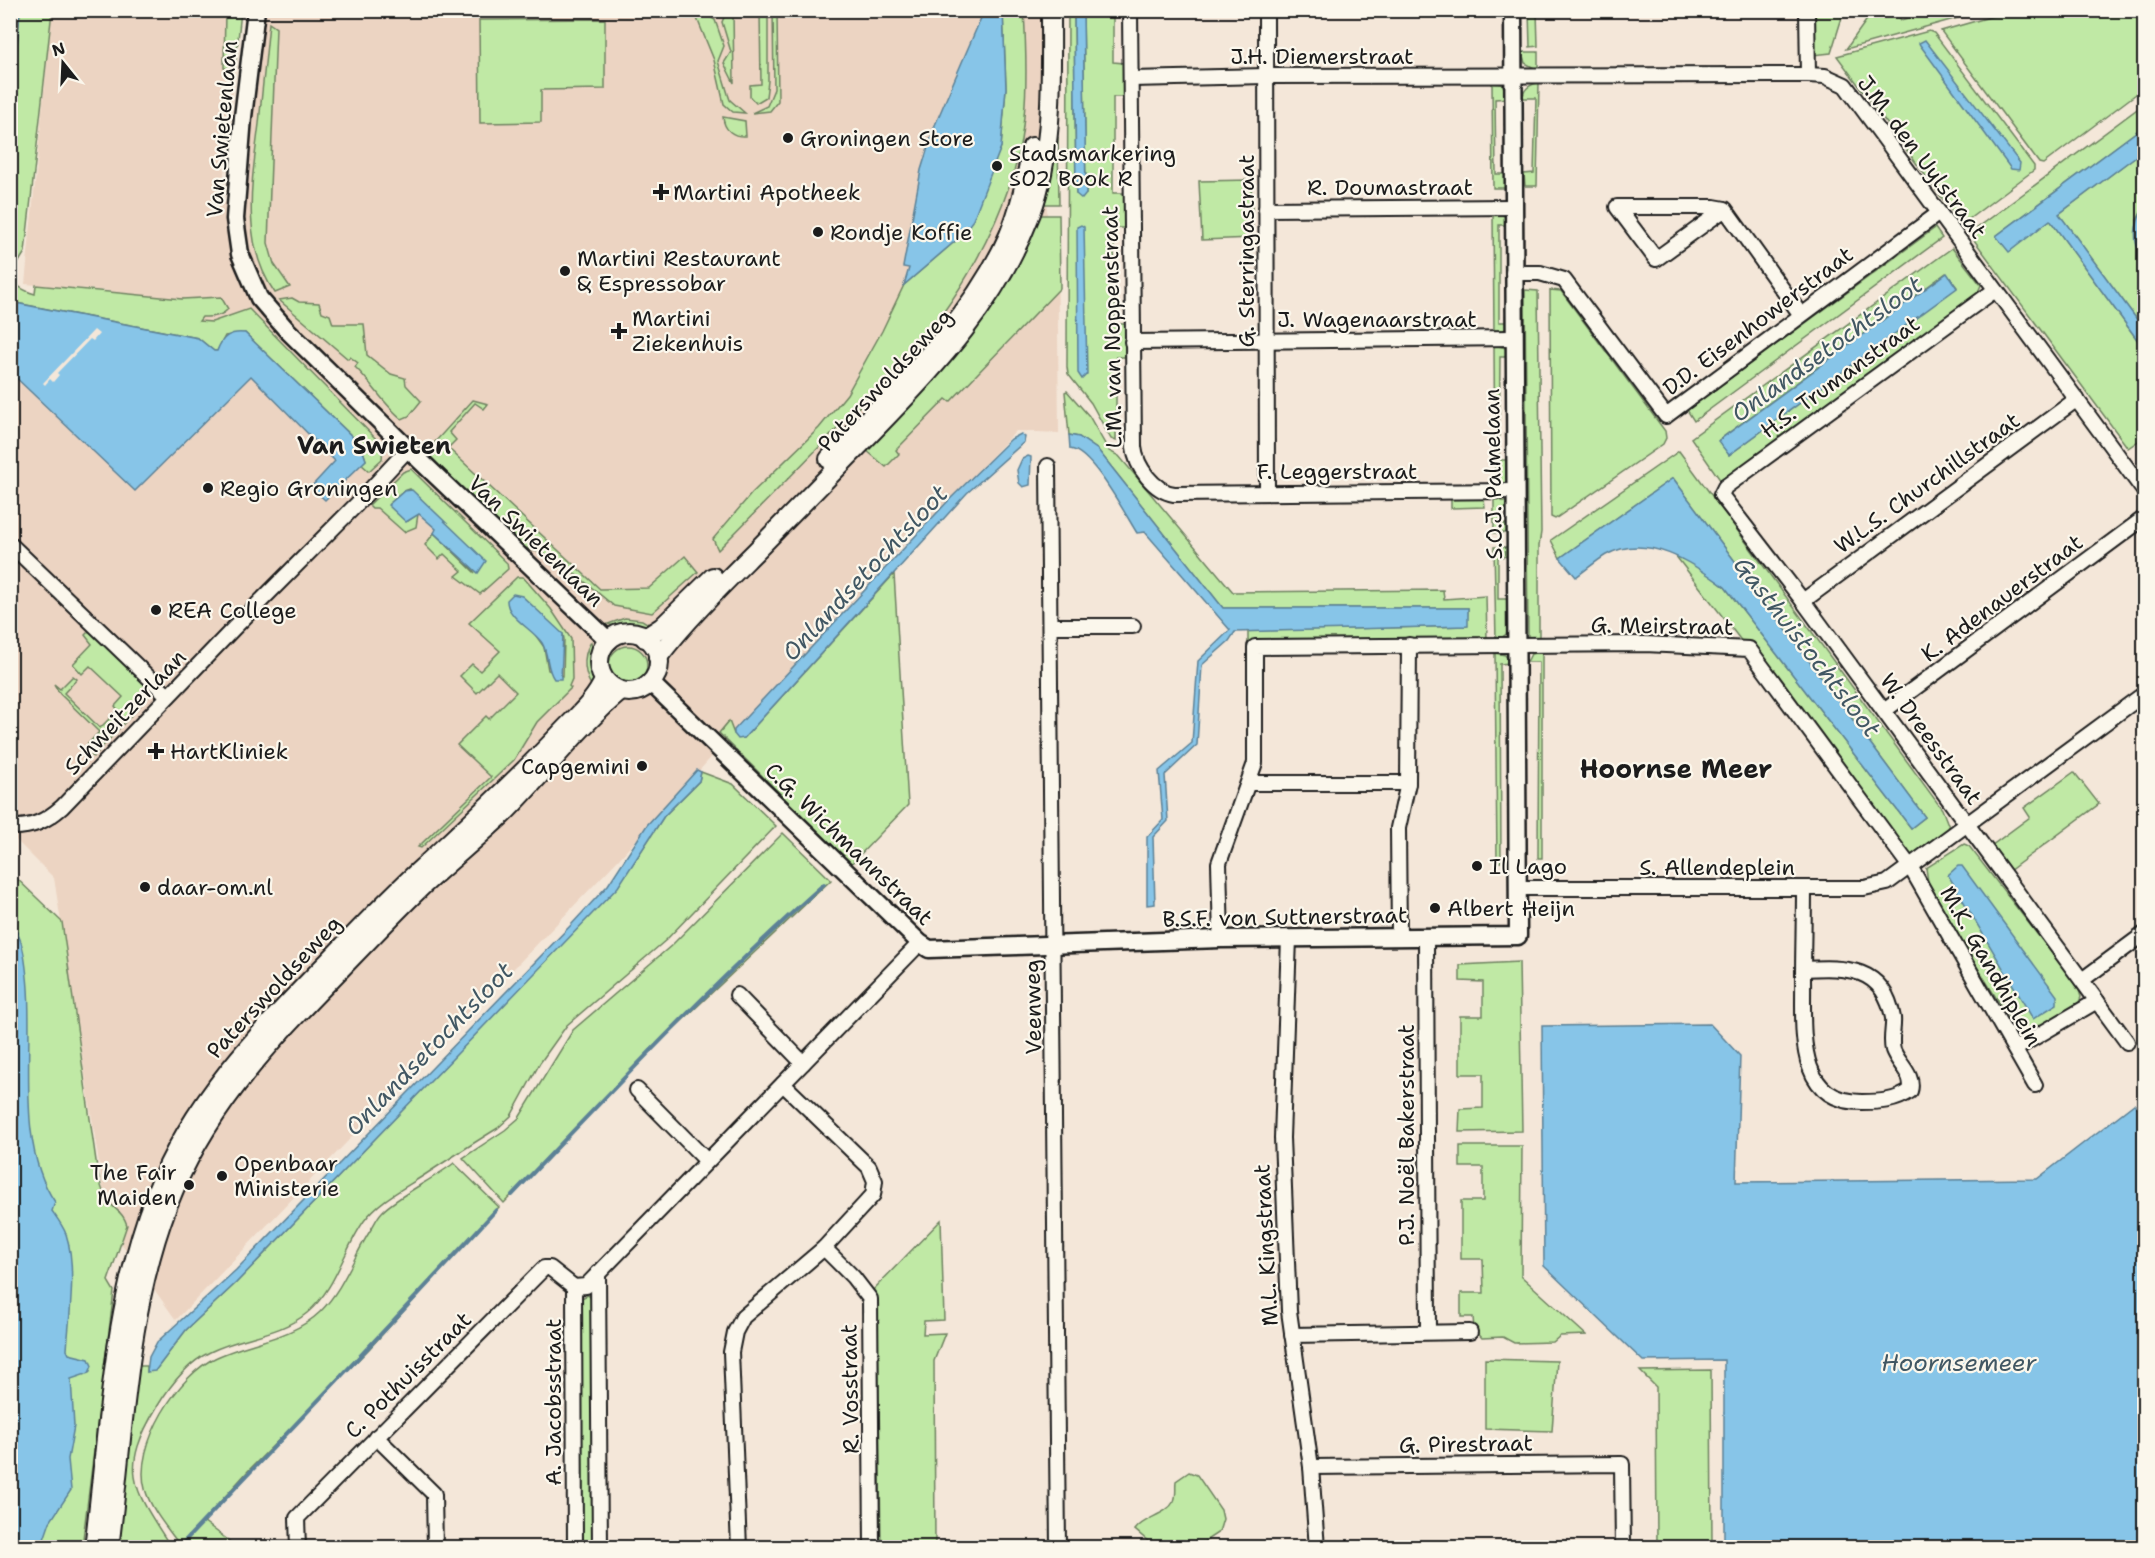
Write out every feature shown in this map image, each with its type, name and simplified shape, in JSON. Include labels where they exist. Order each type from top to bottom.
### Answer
[{"type":"main road","name":"Paterswoldseweg","points":[[645,638],[662,627],[748,542],[924,360],[966,309],[990,271],[1011,227],[1030,162],[1038,103],[1040,10]]},
{"type":"main road","name":"Paterswoldseweg","points":[[658,657],[671,638],[932,371],[972,322],[995,288],[1031,211],[1038,186],[1050,105],[1051,10]]},
{"type":"main road","points":[[628,632],[645,638],[652,645],[658,657],[657,670],[651,683],[634,692],[621,691],[604,680],[599,661],[602,649],[609,641],[628,632]]},
{"type":"main road","name":"Paterswoldseweg","points":[[94,1548],[123,1308],[137,1250],[155,1196],[181,1139],[223,1077],[270,1022],[406,883],[544,751],[594,696],[604,680]]},
{"type":"main road","name":"Paterswoldseweg","points":[[109,1548],[118,1453],[137,1314],[168,1203],[191,1154],[222,1104],[280,1031],[420,888],[502,814],[605,704],[621,691]]},
{"type":"street","name":"Van Swietenlaan","points":[[256,10],[243,117],[235,219],[240,254],[259,298],[286,328],[408,449],[609,641]]},
{"type":"street","name":"L.M. van Noppenstraat","points":[[1130,10],[1135,456],[1160,490]]},
{"type":"street","name":"G. Sterringastraat","points":[[1266,10],[1268,492]]},
{"type":"street","name":"S.O.J. Palmelaan","points":[[1513,10],[1518,936]]},
{"type":"street","points":[[1807,10],[1808,75]]},
{"type":"street","name":"J.H. Diemerstraat","points":[[1131,79],[1514,75]]},
{"type":"street","name":"J.M. den Uylstraat","points":[[1514,75],[1808,75],[1825,76],[1845,85],[2145,491]]},
{"type":"street","name":"R. Doumastraat","points":[[1266,209],[1514,207]]},
{"type":"street","points":[[1725,209],[1656,259],[1617,207],[1725,209],[1801,315]]},
{"type":"street","name":"D.D. Eisenhowerstraat","points":[[1513,273],[1546,274],[1564,280],[1666,416],[1939,213]]},
{"type":"street","name":"H.S. Trumanstraat","points":[[1728,503],[1721,495],[1725,487],[1995,290]]},
{"type":"street","name":"J. Wagenaarstraat","points":[[1132,342],[1514,338]]},
{"type":"street","name":"W.L.S. Churchillstraat","points":[[1803,601],[2077,399]]},
{"type":"street","name":"Schweitzerlaan","points":[[10,827],[25,827],[51,816],[408,449]]},
{"type":"street","name":"Veenweg","points":[[1048,466],[1058,1548]]},
{"type":"street","name":"F. Leggerstraat","points":[[1160,490],[1174,494],[1516,491]]},
{"type":"street","name":"W. Dreesstraat","points":[[1728,503],[1803,601],[2127,1042]]},
{"type":"street","name":"K. Adenauerstraat","points":[[1884,711],[2145,518]]},
{"type":"street","points":[[10,544],[168,696]]},
{"type":"street","points":[[1050,626],[1134,626]]},
{"type":"street","name":"G. Meirstraat","points":[[1518,645],[1645,644],[1749,649],[1911,868]]},
{"type":"street","points":[[1399,937],[1398,828],[1408,783],[1409,645]]},
{"type":"street","points":[[1221,939],[1219,863],[1255,763],[1255,647],[1518,645]]},
{"type":"street","name":"C.G. Wichmannstraat","points":[[651,683],[920,944],[934,949],[1053,945]]},
{"type":"street","name":"S. Allendeplein","points":[[1518,888],[1864,888],[1887,883],[1911,868],[2145,694]]},
{"type":"street","points":[[1249,783],[1408,783]]},
{"type":"street","name":"M.K. Gandhiplein","points":[[1911,868],[2035,1085]]},
{"type":"street","points":[[1803,969],[1843,967],[1867,975],[1880,987],[1890,1003],[1893,1022],[1892,1046],[1896,1058],[1911,1078],[1910,1091],[1899,1098],[1848,1102],[1832,1096],[1820,1085],[1808,1065],[1803,1048],[1803,969],[1804,888]]},
{"type":"street","points":[[2082,980],[2145,934]]},
{"type":"street","name":"B.S.F. von Suttnerstraat","points":[[1053,945],[1221,939],[1518,936]]},
{"type":"street","name":"P.J. Noël Bakerstraat","points":[[1426,937],[1428,1332]]},
{"type":"street","name":"M.L. Kingstraat","points":[[1288,938],[1282,1138],[1292,1335],[1311,1467],[1317,1548]]},
{"type":"street","name":"A. Jacobsstraat","points":[[575,1548],[574,1287],[586,1286],[706,1160],[920,944]]},
{"type":"street","points":[[737,995],[803,1063]]},
{"type":"street","points":[[2014,1049],[2097,1001]]},
{"type":"street","points":[[739,1548],[731,1352],[735,1332],[743,1317],[824,1248],[873,1195],[875,1181],[870,1167],[783,1084]]},
{"type":"street","points":[[637,1090],[706,1160]]},
{"type":"street","name":"R. Vosstraat","points":[[824,1248],[853,1277],[870,1299],[872,1548]]},
{"type":"street","name":"C. Pothuisstraat","points":[[298,1548],[297,1518],[544,1268],[550,1268],[574,1287]]},
{"type":"street","name":"A. Jacobsstraat","points":[[598,1273],[600,1548]]},
{"type":"street","points":[[1292,1335],[1470,1332]]},
{"type":"street","points":[[376,1437],[434,1494],[435,1548]]},
{"type":"street","name":"G. Pirestraat","points":[[1311,1467],[1622,1464],[1623,1548]]},
{"type":"shaded area","points":[[52,11],[225,11],[224,68],[235,69],[221,202],[244,204],[251,105],[266,11],[1046,11],[1047,231],[1057,232],[1059,433],[1016,431],[925,527],[922,525],[618,860],[176,1320],[109,1226],[54,878],[11,835],[10,297],[105,312],[110,291],[25,284]]},
{"type":"green space","points":[[727,10],[733,11],[734,83],[724,63],[731,52],[722,22]]},
{"type":"green space","points":[[2014,10],[2138,11],[2144,19],[2144,88],[2043,164],[2039,163],[1941,31]]},
{"type":"green space","points":[[20,11],[52,11],[25,252],[14,273],[15,283],[25,291],[35,294],[36,285],[182,299],[221,297],[228,309],[213,317],[202,317],[199,321],[212,322],[249,309],[383,446],[382,459],[369,471],[361,464],[366,460],[361,445],[245,333],[225,336],[217,351],[214,351],[198,338],[11,302],[10,118]]},
{"type":"green space","points":[[225,11],[241,11],[235,69],[224,68]]},
{"type":"green space","points":[[694,11],[701,11],[715,20],[724,46],[718,61],[728,94],[730,100],[745,113],[733,112],[724,104],[714,60]]},
{"type":"green space","points":[[760,11],[768,11],[768,81],[766,97],[756,103],[750,97],[750,85],[761,84]]},
{"type":"green space","points":[[773,11],[777,11],[778,101],[770,111],[752,113],[767,106],[774,89]]},
{"type":"green space","points":[[1003,11],[1024,11],[1026,95],[1018,158],[994,225],[983,247],[944,312],[913,351],[718,550],[713,539],[752,493],[819,428],[847,394],[882,331],[904,285],[960,237],[1001,147],[1006,88]]},
{"type":"green space","points":[[1068,11],[1074,11],[1076,194],[1086,194],[1083,11],[1113,11],[1113,62],[1124,63],[1124,97],[1113,97],[1113,193],[1124,193],[1125,228],[1114,228],[1115,324],[1125,324],[1125,357],[1116,357],[1116,441],[1111,439],[1091,403],[1068,374],[1067,367]]},
{"type":"green space","points":[[1529,11],[1537,11],[1538,46],[1530,47]]},
{"type":"green space","points":[[1813,11],[1844,11],[1831,53],[1813,55]]},
{"type":"green space","points":[[1873,11],[1894,11],[1901,20],[1911,17],[1906,11],[1983,11],[1846,49]]},
{"type":"green space","points":[[605,19],[605,89],[541,90],[541,122],[480,123],[479,20]]},
{"type":"green space","points":[[269,23],[276,28],[268,243],[274,264],[290,287],[275,293],[264,274],[257,253],[251,211]]},
{"type":"green space","points":[[1929,31],[1934,33],[2034,166],[2034,170],[1965,222],[1959,221],[1837,56]]},
{"type":"green space","points":[[1522,52],[1538,52],[1538,70],[1525,63]]},
{"type":"green space","points":[[1492,83],[1502,84],[1509,98],[1495,99],[1496,174],[1508,174],[1508,188],[1493,188]]},
{"type":"green space","points":[[1539,83],[1537,186],[1525,186],[1524,174],[1534,173],[1536,98],[1523,98],[1523,95],[1533,84]]},
{"type":"green space","points":[[2144,104],[2144,126],[1996,236],[2009,251],[2050,220],[2144,349],[2144,437],[2128,448],[1974,240],[1976,229]]},
{"type":"green space","points":[[723,117],[745,121],[746,136],[730,132],[725,126]]},
{"type":"green space","points":[[1058,137],[1059,204],[1040,204]]},
{"type":"green space","points":[[2144,150],[2144,207],[2137,220],[2139,252],[2144,258],[2144,329],[2059,214]]},
{"type":"green space","points":[[1251,180],[1253,238],[1202,240],[1199,181]]},
{"type":"green space","points":[[1493,213],[1505,216],[1509,225],[1499,225],[1499,322],[1510,322],[1506,331],[1494,333]]},
{"type":"green space","points":[[1035,215],[1059,215],[1060,288],[950,402],[946,399],[896,450],[899,454],[886,467],[866,450],[939,374],[973,334],[1007,281]]},
{"type":"green space","points":[[1935,228],[1942,238],[1694,421],[1687,410]]},
{"type":"green space","points":[[1952,248],[1981,285],[1975,299],[1723,484],[1691,438]],"holes":[[[1946,273],[1957,287],[1729,455],[1719,440]]]},
{"type":"green space","points":[[1525,290],[1538,291],[1541,532],[1539,641],[1528,642]]},
{"type":"green space","points":[[1550,290],[1561,291],[1665,431],[1666,438],[1663,444],[1555,519],[1551,517]]},
{"type":"green space","points":[[292,298],[299,302],[319,303],[322,312],[330,315],[333,324],[364,324],[367,355],[391,374],[405,378],[406,385],[421,401],[409,416],[402,419],[355,367],[358,363],[350,357],[348,359],[279,300]]},
{"type":"green space","points":[[1494,345],[1506,348],[1509,357],[1500,357],[1499,460],[1510,460],[1507,481],[1495,488]]},
{"type":"green space","points":[[1067,391],[1089,416],[1109,451],[1119,456],[1233,592],[1443,590],[1444,599],[1486,596],[1487,640],[1248,643],[1248,631],[1467,626],[1468,608],[1223,608],[1098,450],[1079,437],[1069,435],[1065,392]]},
{"type":"green space","points":[[473,400],[488,404],[484,409],[475,403],[449,432],[456,440],[448,448],[600,589],[649,588],[685,556],[698,572],[652,613],[614,606],[556,558],[520,546],[431,457],[434,443]]},
{"type":"green space","points":[[1679,451],[1942,809],[1949,827],[1947,834],[1915,858],[1906,854],[1675,555],[1694,564],[1725,587],[1911,828],[1925,817],[1673,478],[1560,558],[1551,540]]},
{"type":"green space","points":[[411,469],[507,563],[508,569],[480,594],[456,576],[462,571],[444,554],[439,559],[425,545],[434,533],[475,573],[410,489],[404,491],[389,504],[408,521],[418,514],[416,527],[404,532],[377,508],[369,505],[403,472]]},
{"type":"green space","points":[[1451,498],[1484,498],[1485,507],[1451,508]]},
{"type":"green space","points":[[1494,498],[1508,503],[1510,511],[1500,512],[1501,524],[1510,524],[1510,533],[1494,533]]},
{"type":"green space","points":[[1494,547],[1510,547],[1510,556],[1498,557],[1498,599],[1511,599],[1509,632],[1498,640],[1496,640]]},
{"type":"green space","points":[[894,574],[908,805],[851,864],[719,733],[729,721],[734,734],[744,738]]},
{"type":"green space","points":[[517,577],[523,577],[551,609],[571,639],[572,679],[569,686],[571,688],[537,722],[514,760],[421,848],[418,847],[491,777],[457,745],[486,716],[489,719],[516,692],[497,673],[477,693],[460,676],[472,664],[480,671],[500,651],[469,623]],"holes":[[[563,634],[563,676],[548,670],[544,647],[536,636]]]},
{"type":"green space","points":[[625,618],[642,620],[655,628],[619,628],[608,624]]},
{"type":"green space","points":[[90,630],[146,682],[149,696],[93,757],[84,748],[99,732],[60,694],[54,684],[60,689],[73,676],[77,679],[64,693],[100,728],[118,710],[115,706],[123,697],[90,666],[82,674],[73,664],[92,644],[85,635]]},
{"type":"green space","points":[[591,642],[595,654],[595,692],[588,680],[585,667],[586,654]]},
{"type":"green space","points":[[628,646],[642,651],[647,665],[642,679],[628,684],[614,679],[609,665],[614,651]]},
{"type":"green space","points":[[1542,652],[1542,858],[1538,858],[1539,662],[1527,662],[1531,654]]},
{"type":"green space","points":[[1495,653],[1505,655],[1511,663],[1500,664],[1501,862],[1497,862]]},
{"type":"green space","points":[[701,772],[733,784],[776,826],[666,940],[567,1025],[540,1063],[511,1116],[498,1128],[394,1194],[370,1213],[325,1293],[307,1313],[284,1327],[210,1352],[194,1362],[179,1376],[162,1399],[145,1429],[135,1464],[140,1495],[171,1547],[112,1548],[137,1366],[147,1366],[147,1372],[158,1367],[186,1330],[236,1283],[588,917],[634,862],[664,816],[699,781]]},
{"type":"green space","points":[[2074,772],[2099,804],[2009,871],[1991,846],[2030,817],[2024,808]]},
{"type":"green space","points":[[783,833],[831,880],[648,1053],[504,1203],[463,1158],[519,1118],[573,1030],[672,945]]},
{"type":"green space","points":[[1964,844],[1969,846],[2078,987],[2081,997],[2077,1008],[2021,1038],[1929,889],[1926,868]]},
{"type":"green space","points":[[10,872],[62,922],[97,1168],[104,1194],[127,1225],[108,1281],[114,1291],[82,1547],[11,1547]]},
{"type":"green space","points":[[1519,962],[1522,1131],[1459,1132],[1460,1109],[1483,1108],[1483,1074],[1460,1074],[1460,1016],[1483,1016],[1483,982],[1460,981],[1460,965]]},
{"type":"green space","points":[[1460,1146],[1522,1146],[1521,1276],[1586,1335],[1560,1336],[1553,1342],[1514,1343],[1503,1337],[1482,1338],[1474,1329],[1473,1317],[1461,1317],[1461,1293],[1484,1293],[1483,1259],[1461,1259],[1461,1201],[1483,1201],[1483,1167],[1460,1167]]},
{"type":"green space","points":[[454,1163],[499,1207],[369,1349],[248,1471],[203,1521],[237,1547],[181,1547],[151,1505],[145,1489],[143,1472],[152,1433],[174,1395],[202,1366],[217,1357],[284,1334],[309,1321],[320,1312],[341,1283],[382,1212],[396,1200]]},
{"type":"green space","points":[[941,1220],[944,1320],[924,1321],[923,1334],[945,1333],[934,1361],[935,1547],[881,1547],[878,1323],[876,1295],[872,1291]]},
{"type":"green space","points":[[588,1295],[593,1300],[596,1547],[581,1547],[579,1299]]},
{"type":"green space","points":[[1485,1359],[1557,1361],[1552,1431],[1485,1429]]},
{"type":"green space","points":[[1711,1370],[1712,1547],[1657,1547],[1656,1387],[1640,1371]]},
{"type":"green space","points":[[1189,1472],[1197,1475],[1221,1510],[1223,1519],[1219,1532],[1196,1547],[1155,1547],[1135,1530],[1139,1525],[1170,1506],[1174,1501],[1176,1481]]},
{"type":"water","points":[[10,11],[20,11],[11,118]]},
{"type":"water","points":[[984,11],[1003,11],[1006,88],[1001,147],[973,220],[960,237],[904,285],[909,268],[903,267],[921,170],[935,125]]},
{"type":"water","points":[[1074,11],[1083,11],[1086,194],[1082,199],[1076,194]]},
{"type":"water","points":[[1925,40],[2020,163],[2019,170],[2011,169],[1920,45],[1919,43]]},
{"type":"water","points":[[2144,126],[2144,150],[2059,214],[2144,329],[2144,349],[2050,220],[2009,252],[1996,236]]},
{"type":"water","points":[[2144,207],[2144,258],[2137,246],[2135,233]]},
{"type":"water","points":[[1081,225],[1084,227],[1087,374],[1082,379],[1078,373],[1077,227]]},
{"type":"water","points":[[1947,273],[1957,288],[1729,455],[1718,441]]},
{"type":"water","points":[[10,302],[198,338],[214,351],[217,351],[227,336],[245,333],[361,445],[366,460],[325,500],[311,487],[335,461],[251,376],[135,491],[11,373]]},
{"type":"water","points":[[1021,434],[1025,437],[1024,442],[967,493],[744,738],[738,739],[734,730],[949,500],[1011,439]]},
{"type":"water","points":[[1069,435],[1079,437],[1098,450],[1223,608],[1468,608],[1468,626],[1235,632],[1229,641],[1202,665],[1197,745],[1165,775],[1168,821],[1153,837],[1155,904],[1147,905],[1147,837],[1163,820],[1159,771],[1192,743],[1198,661],[1230,630],[1145,532],[1137,533],[1098,471],[1079,452],[1070,449]]},
{"type":"water","points":[[1031,457],[1030,485],[1023,487],[1019,483],[1017,470],[1022,459]]},
{"type":"water","points":[[1673,478],[1925,817],[1911,828],[1725,587],[1684,560],[1653,549],[1637,547],[1622,549],[1606,555],[1576,577],[1560,558]]},
{"type":"water","points":[[412,490],[486,561],[478,573],[434,533],[436,529],[419,514],[406,522],[388,505],[404,491]]},
{"type":"water","points":[[513,594],[522,596],[563,634],[561,679],[554,679],[551,675],[542,643],[511,612],[507,600]]},
{"type":"water","points":[[697,770],[701,772],[699,781],[664,816],[618,887],[236,1283],[186,1330],[155,1371],[147,1372],[149,1357],[157,1342],[236,1270],[571,925],[608,885],[647,825]]},
{"type":"water","points":[[1958,866],[1962,866],[2057,996],[2057,1004],[2033,1019],[1948,875]]},
{"type":"water","points":[[10,921],[21,941],[27,977],[30,1123],[34,1152],[42,1178],[55,1202],[52,1211],[65,1231],[71,1261],[67,1350],[69,1354],[89,1359],[92,1366],[89,1373],[71,1379],[74,1426],[68,1459],[71,1490],[50,1522],[41,1548],[10,1547]]},
{"type":"water","name":"Hoornsemeer","points":[[1710,1024],[1740,1056],[1736,1182],[2037,1179],[2134,1104],[2144,1113],[2144,1547],[1724,1547],[1724,1360],[1643,1361],[1544,1266],[1542,1026]]},
{"type":"pier","points":[[94,330],[99,334],[93,341],[90,339],[57,373],[59,375],[53,382],[50,379],[45,385],[43,383]]},
{"type":"waterway","points":[[512,1195],[704,997],[824,884]]},
{"type":"waterway","points":[[180,1546],[496,1210]]},
{"type":"place","name":"Groningen Store","points":[[788,138]]},
{"type":"place","name":"Stadsmarkering S02 Book R","points":[[997,166]]},
{"type":"place","name":"Martini Apotheek","points":[[661,192]]},
{"type":"place","name":"Rondje Koffie","points":[[818,232]]},
{"type":"place","name":"Martini Restaurant & Espressobar","points":[[565,271]]},
{"type":"place","name":"Martini Ziekenhuis","points":[[619,331]]},
{"type":"place","name":"Regio Groningen","points":[[208,488]]},
{"type":"place","name":"REA College","points":[[156,610]]},
{"type":"place","name":"HartKliniek","points":[[156,751]]},
{"type":"place","name":"Capgemini","points":[[642,766]]},
{"type":"place","name":"Il Lago","points":[[1477,866]]},
{"type":"place","name":"daar-om.nl","points":[[145,887]]},
{"type":"place","name":"Albert Heijn","points":[[1435,908]]},
{"type":"place","name":"Openbaar Ministerie","points":[[222,1176]]},
{"type":"place","name":"The Fair Maiden","points":[[189,1185]]},
{"type":"district","name":"Van Swieten","points":[[374,446]]},
{"type":"district","name":"Hoornse Meer","points":[[1676,768]]},
{"type":"water label","name":"Onlandsetochtsloot","points":[[1827,349]]},
{"type":"water label","name":"Onlandsetochtsloot","points":[[865,573]]},
{"type":"water label","name":"Gasthuistochtsloot","points":[[1807,647]]},
{"type":"water label","name":"Onlandsetochtsloot","points":[[429,1049]]}]
